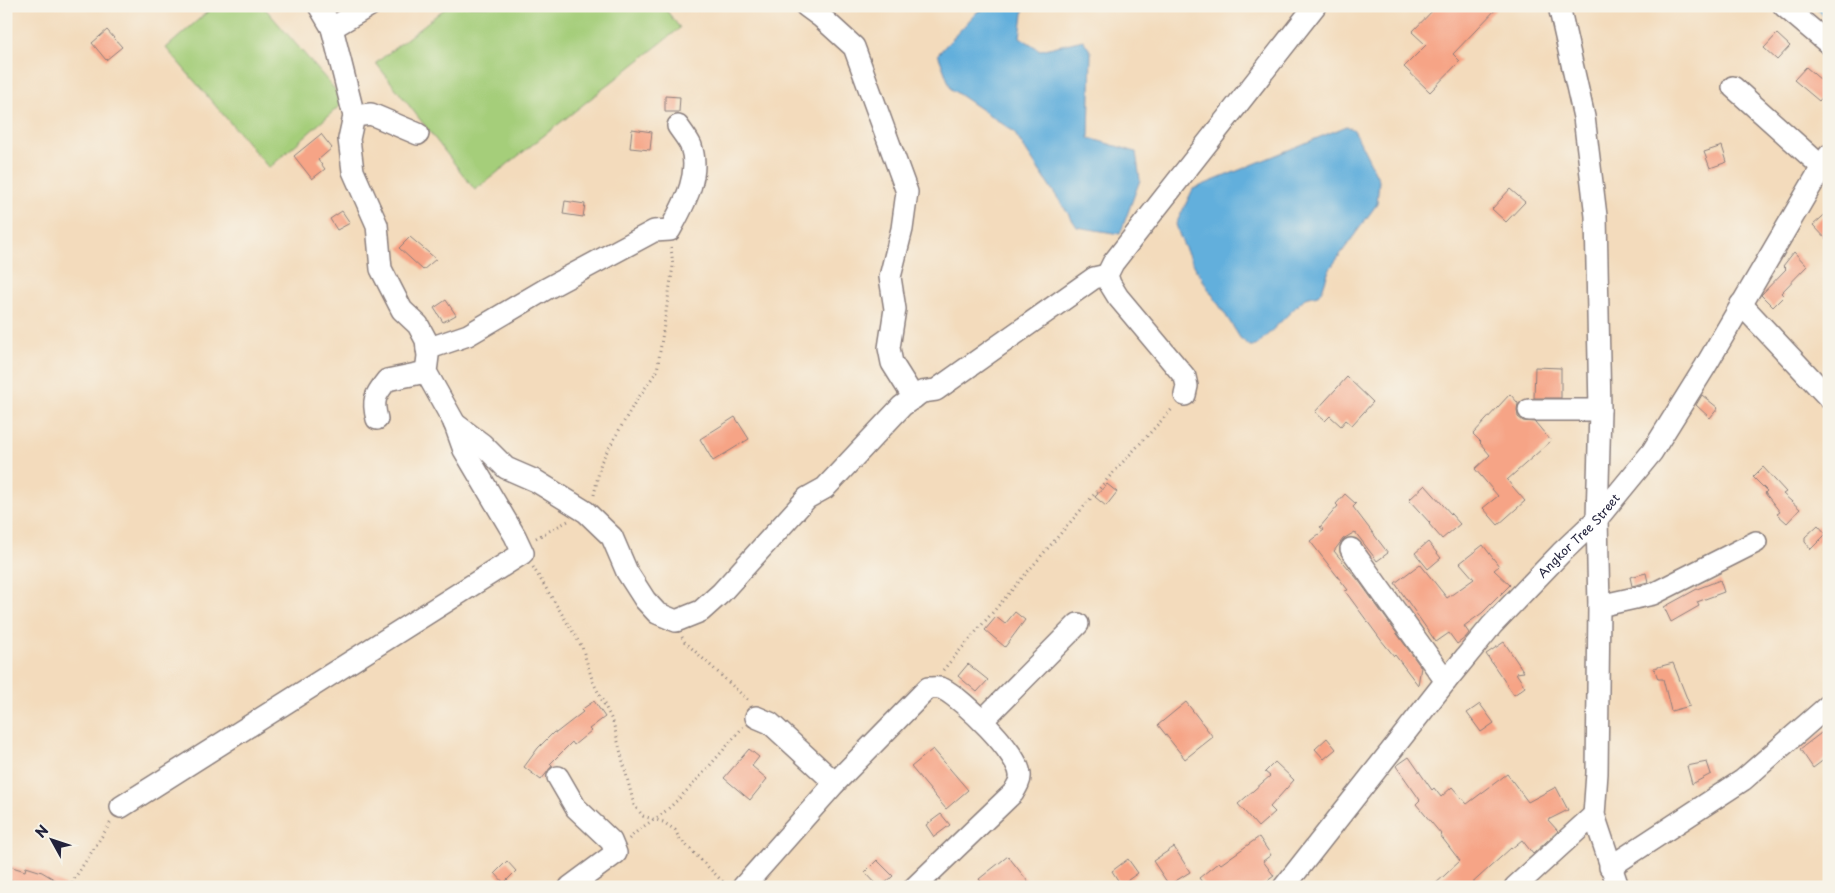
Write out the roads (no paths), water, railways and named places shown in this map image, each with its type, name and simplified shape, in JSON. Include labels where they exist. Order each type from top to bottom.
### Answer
[{"type":"street","points":[[121,807],[522,549],[464,450],[454,422],[426,372],[426,340],[418,325],[402,310],[381,269],[378,225],[353,172],[349,139],[354,116],[332,28],[319,6]]},
{"type":"street","points":[[332,28],[369,6]]},
{"type":"street","points":[[806,6],[854,47],[907,192],[902,229],[890,277],[895,309],[889,348],[892,363],[914,398]]},
{"type":"street","points":[[1185,395],[1187,386],[1185,378],[1118,297],[1107,275],[1113,263],[1315,6]]},
{"type":"street","points":[[1559,6],[1584,117],[1596,216],[1600,410],[1597,519],[1599,606],[1598,773],[1594,815],[1618,887]]},
{"type":"street","points":[[1784,6],[1829,44]]},
{"type":"street","points":[[1733,87],[1825,161]]},
{"type":"street","points":[[354,116],[371,114],[418,134]]},
{"type":"street","points":[[427,350],[468,335],[546,289],[654,231],[670,230],[688,197],[694,172],[691,145],[678,126]]},
{"type":"street","name":"Angkor Tree Street","points":[[1286,886],[1492,625],[1561,553],[1597,519],[1652,452],[1705,367],[1825,161]]},
{"type":"street","points":[[454,422],[482,444],[506,468],[536,481],[586,512],[612,537],[627,572],[645,600],[657,613],[676,621],[701,611],[721,593],[806,498],[825,488],[902,406],[922,392],[936,390],[1094,278],[1107,275]]},
{"type":"street","points":[[1741,304],[1829,398]]},
{"type":"street","points":[[377,419],[374,405],[376,393],[387,380],[426,372]]},
{"type":"street","points":[[1529,410],[1600,410]]},
{"type":"street","points":[[1599,606],[1654,594],[1756,542]]},
{"type":"street","points":[[1351,549],[1446,681]]},
{"type":"street","points":[[983,720],[1078,624]]},
{"type":"street","points":[[743,887],[835,783],[928,688],[941,688],[959,699],[983,720],[1018,764],[1021,776],[1013,793],[915,887]]},
{"type":"street","points":[[1610,867],[1743,780],[1829,705]]},
{"type":"street","points":[[756,717],[770,724],[835,783]]},
{"type":"street","points":[[558,777],[576,808],[611,841],[616,853],[570,887]]},
{"type":"street","points":[[1515,887],[1594,815]]},
{"type":"water","points":[[992,6],[1024,6],[1020,37],[1040,50],[1083,40],[1091,52],[1089,138],[1136,152],[1140,180],[1120,234],[1077,227],[1013,131],[951,89],[938,54],[977,12]]},
{"type":"water","points":[[1347,126],[1354,130],[1379,180],[1377,204],[1329,270],[1323,288],[1318,295],[1305,298],[1256,346],[1250,346],[1240,338],[1204,282],[1187,252],[1176,224],[1193,189]]},
{"type":"waterway","points":[[1826,6],[1829,9]]}]
